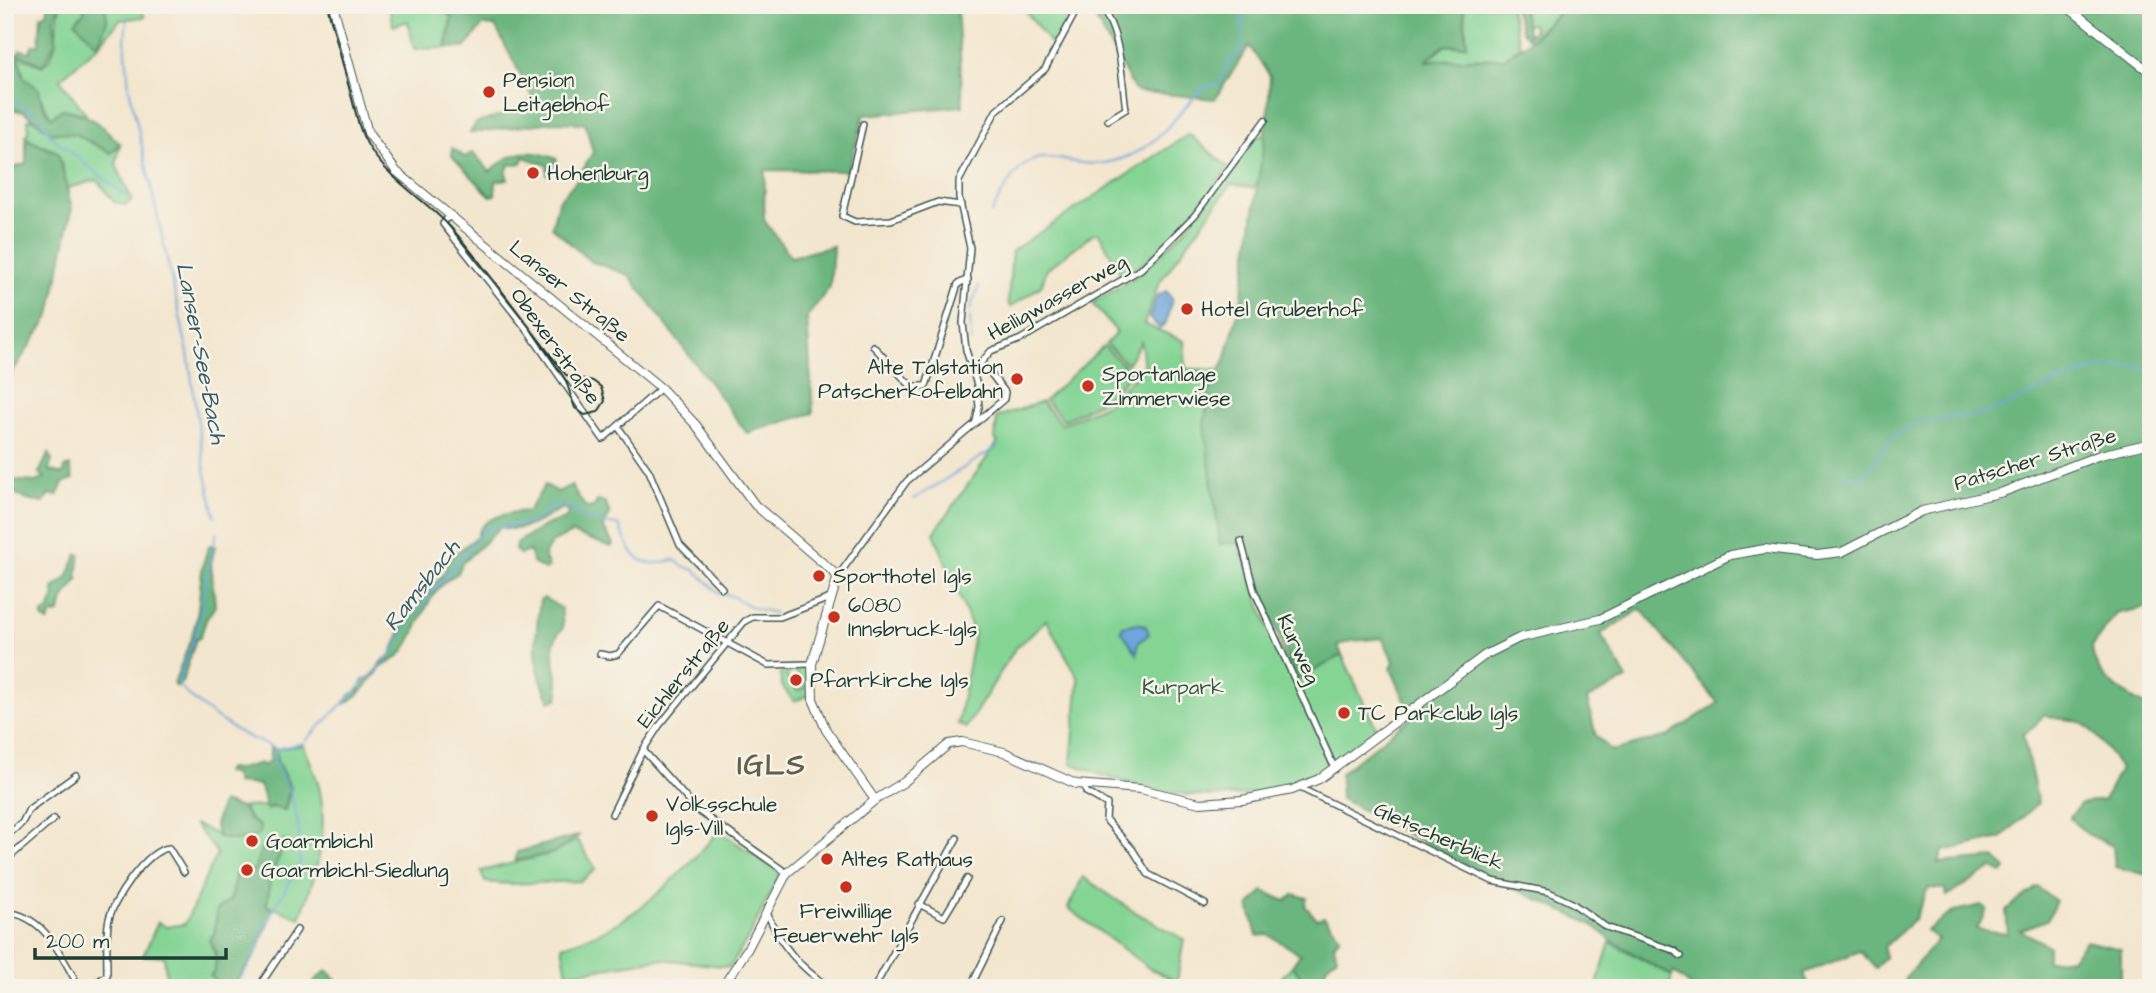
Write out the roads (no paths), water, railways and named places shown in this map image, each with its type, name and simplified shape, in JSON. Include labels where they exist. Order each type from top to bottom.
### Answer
[{"type":"main road","name":"Lanser Straße","points":[[333,5],[368,133],[396,171],[446,220],[661,388],[696,425],[755,505],[838,576]]},
{"type":"main road","points":[[2065,5],[2151,73]]},
{"type":"main road","name":"Patscher Straße","points":[[787,873],[875,800],[904,782],[938,751],[957,742],[1015,755],[1057,778],[1085,786],[1140,789],[1207,803],[1300,788],[1335,769],[1485,655],[1511,641],[1591,623],[1730,555],[1765,549],[1817,555],[1842,552],[1922,511],[2003,492],[2100,455],[2151,443]]},
{"type":"main road","points":[[838,576],[812,664],[813,699],[820,718],[875,800]]},
{"type":"main road","points":[[723,988],[787,873]]},
{"type":"street","points":[[976,421],[979,407],[964,334],[971,248],[961,205],[960,177],[993,114],[1045,69],[1075,13],[1083,5]]},
{"type":"street","points":[[1097,5],[1108,15],[1126,109],[1108,120]]},
{"type":"street","name":"Heiligwasserweg","points":[[973,372],[991,351],[1021,339],[1139,270],[1193,218],[1265,120]]},
{"type":"street","points":[[863,124],[842,216],[855,222],[891,220],[938,202],[961,205]]},
{"type":"street","name":"Obexerstraße","points":[[446,220],[603,439],[619,428]]},
{"type":"street","points":[[873,346],[911,386],[926,386],[958,284],[968,279]]},
{"type":"street","points":[[838,576],[901,487],[1005,396],[988,370],[980,367]]},
{"type":"street","points":[[661,388],[619,428],[649,471],[680,545],[722,588]]},
{"type":"street","name":"Kurweg","points":[[1241,541],[1254,590],[1335,769]]},
{"type":"street","name":"Eichlerstraße","points":[[612,814],[643,750],[748,619],[780,617],[830,598]]},
{"type":"street","points":[[600,654],[618,654],[659,606],[727,644],[774,666],[812,664]]},
{"type":"street","points":[[643,750],[697,810],[787,873]]},
{"type":"street","points":[[5,836],[22,823],[29,809],[76,775]]},
{"type":"street","name":"Patscher Straße","points":[[1085,786],[1086,792],[1107,804],[1106,820],[1133,850],[1144,871],[1205,904]]},
{"type":"street","name":"Gletscherblick","points":[[1300,788],[1492,881],[1549,892],[1572,903],[1606,927],[1673,950],[1681,956]]},
{"type":"street","points":[[5,861],[54,819]]},
{"type":"street","points":[[874,988],[957,838]]},
{"type":"street","points":[[89,988],[107,975],[109,917],[134,875],[148,859],[163,848],[173,850],[184,872]]},
{"type":"street","points":[[919,904],[944,917],[967,879]]},
{"type":"street","points":[[767,911],[782,943],[806,970],[831,988]]},
{"type":"street","points":[[5,913],[27,917],[42,929],[80,988]]},
{"type":"street","points":[[970,988],[1003,921]]},
{"type":"street","points":[[258,988],[297,930]]},
{"type":"water","points":[[1166,291],[1172,298],[1166,323],[1160,328],[1149,318],[1157,296]]},
{"type":"water","points":[[1138,623],[1146,626],[1149,634],[1138,643],[1137,654],[1121,630],[1123,626]]},
{"type":"waterway","name":"Lanser-See-Bach","points":[[5,15],[10,5]]},
{"type":"waterway","name":"Ramsbach","points":[[991,214],[1008,183],[1023,166],[1037,159],[1104,163],[1129,156],[1151,143],[1204,87],[1220,83],[1227,64],[1241,51],[1244,5]]},
{"type":"waterway","name":"Lanser-See-Bach","points":[[127,18],[125,40],[129,88],[188,353],[205,471],[215,516]]},
{"type":"waterway","name":"Lanser-See-Bach","points":[[5,94],[38,117],[52,137],[127,197]]},
{"type":"waterway","name":"Ramsbach","points":[[970,310],[979,286]]},
{"type":"waterway","name":"Ramsbach","points":[[970,315],[971,341]]},
{"type":"waterway","points":[[1846,476],[1864,477],[1891,440],[1901,431],[1922,422],[1979,415],[2068,379],[2109,367],[2151,369]]},
{"type":"waterway","name":"Ramsbach","points":[[914,499],[997,447]]},
{"type":"waterway","name":"Ramsbach","points":[[306,740],[382,665],[393,652],[410,618],[485,529],[534,522],[552,506],[565,506],[585,518]]},
{"type":"waterway","name":"Ramsbach","points":[[587,519],[619,526]]},
{"type":"waterway","name":"Ramsbach","points":[[620,527],[633,553],[643,561],[658,563],[675,560],[682,566],[695,570],[719,593],[732,596],[753,608],[775,613]]},
{"type":"waterway","name":"Lanser-See-Bach","points":[[217,532],[199,620],[181,671],[179,685],[219,719],[244,735],[266,744]]},
{"type":"waterway","name":"Ramsbach","points":[[234,988],[254,958],[265,925],[300,863],[298,823],[290,791],[274,762],[276,749],[303,743]]},
{"type":"waterway","name":"Lanser-See-Bach","points":[[268,745],[276,749]]},
{"type":"tram line","points":[[327,5],[366,142],[387,170],[454,231],[497,285],[566,375],[593,381],[601,387],[605,401],[598,412],[585,415],[575,408],[566,381],[532,331]]},
{"type":"place","name":"Pension Leitgebhof","points":[[489,92]]},
{"type":"place","name":"Hohenburg","points":[[533,173]]},
{"type":"place","name":"Hotel Gruberhof","points":[[1187,309]]},
{"type":"place","name":"Alte Talstation Patscherkofelbahn","points":[[1017,379]]},
{"type":"place","name":"Sportanlage Zimmerwiese","points":[[1088,386]]},
{"type":"place","name":"Sporthotel Igls","points":[[819,576]]},
{"type":"place","name":"6080 Innsbruck-Igls","points":[[834,617]]},
{"type":"place","name":"Pfarrkirche Igls","points":[[796,680]]},
{"type":"place","name":"TC Parkclub Igls","points":[[1344,713]]},
{"type":"place","name":"Volksschule Igls-Vill","points":[[652,816]]},
{"type":"place","name":"Goarmbichl","points":[[252,841]]},
{"type":"place","name":"Altes Rathaus","points":[[827,859]]},
{"type":"place","name":"Goarmbichl-Siedlung","points":[[247,870]]},
{"type":"place","name":"Freiwillige Feuerwehr Igls","points":[[846,887]]},
{"type":"district","name":"IGLS","points":[[772,764]]},
{"type":"park label","name":"Kurpark","points":[[1183,687]]}]
